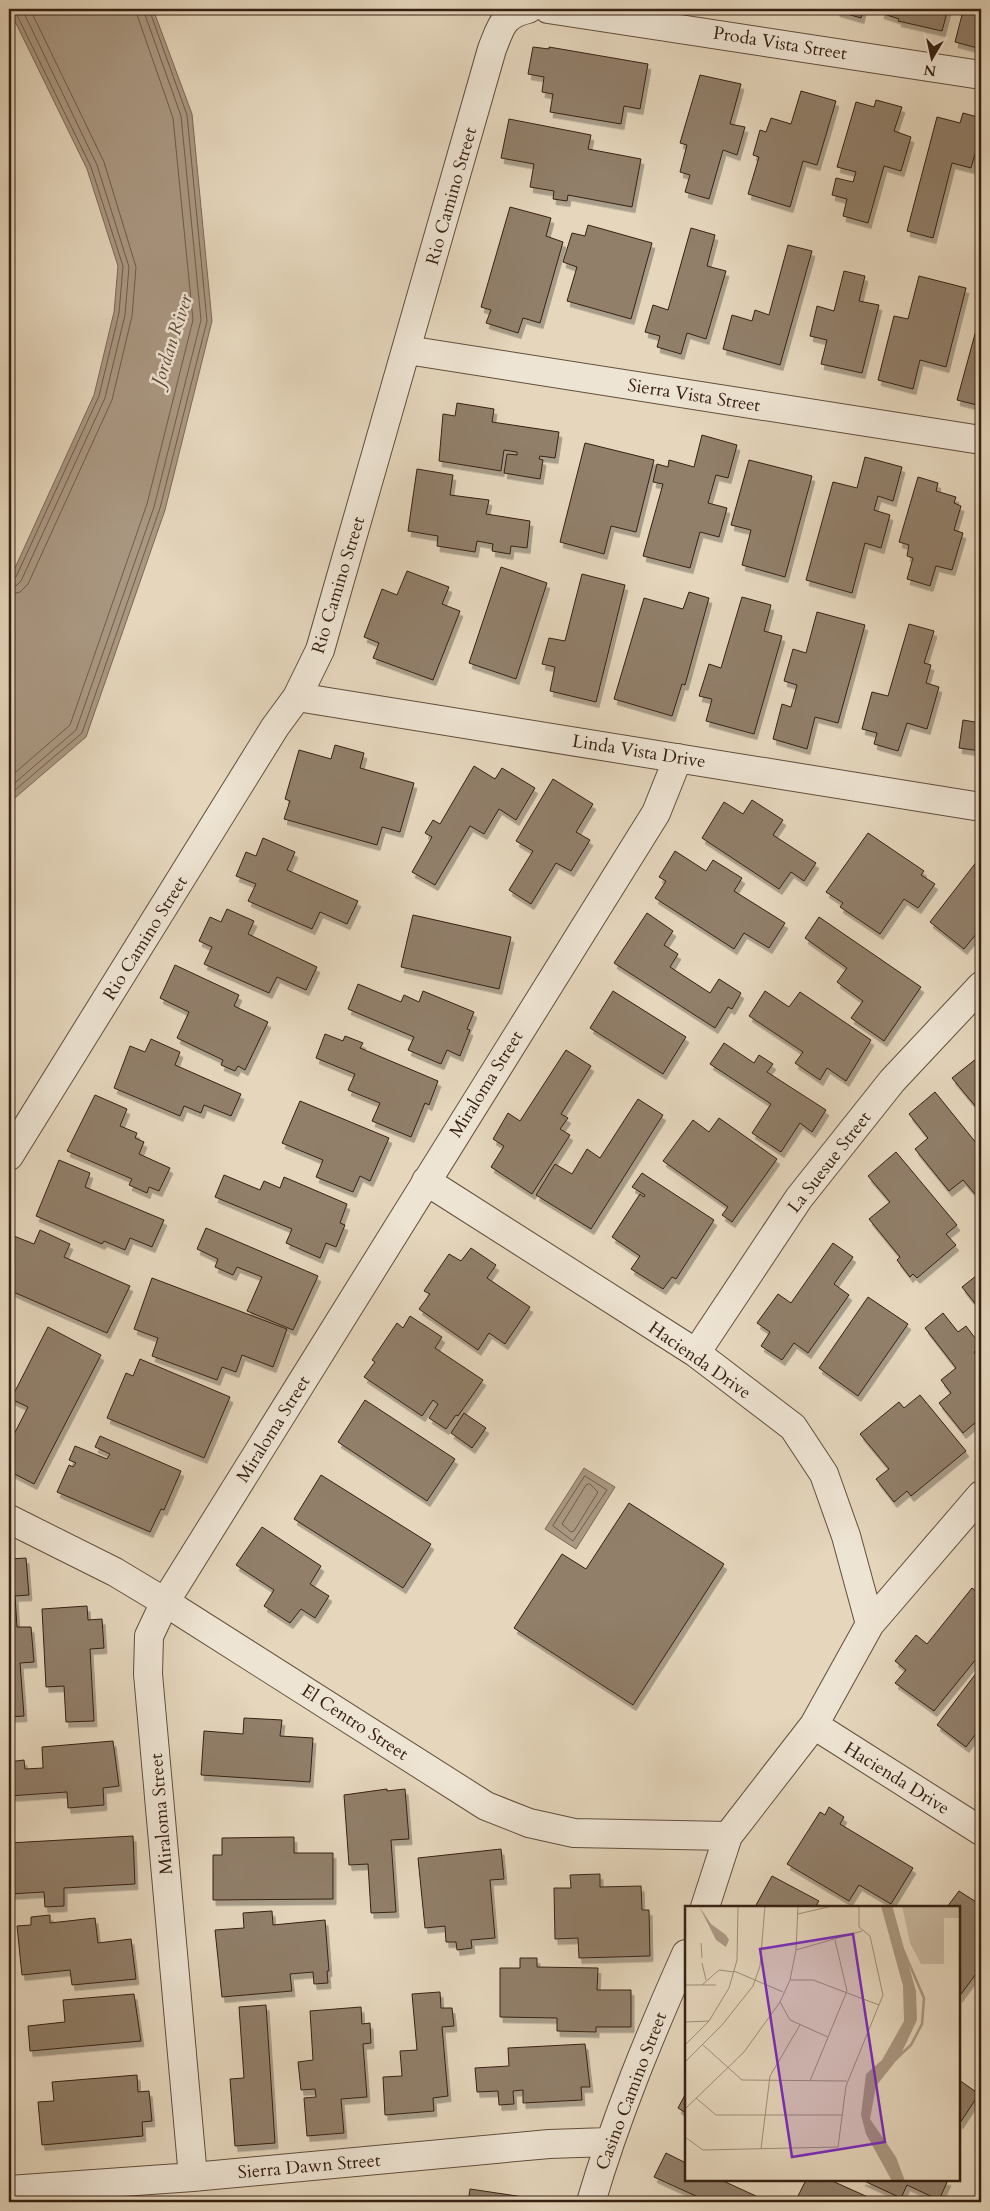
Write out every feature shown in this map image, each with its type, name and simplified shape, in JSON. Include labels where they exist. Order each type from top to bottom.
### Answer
[{"type":"street","name":"Proda Vista Street","points":[[548,9],[981,75]]},
{"type":"street","name":"Rio Camino Street","points":[[9,1156],[275,727],[296,697],[320,650],[492,50],[502,22],[521,10]]},
{"type":"street","name":"Sierra Vista Street","points":[[407,350],[981,440]]},
{"type":"street","name":"Linda Vista Drive","points":[[296,697],[981,806]]},
{"type":"street","name":"Miraloma Street","points":[[193,2177],[148,1674],[149,1636],[165,1602],[656,813],[678,758]]},
{"type":"street","name":"La Suesue Street","points":[[696,1353],[799,1198],[892,1081],[981,986]]},
{"type":"street","name":"Hacienda Drive","points":[[426,1181],[696,1353],[793,1427],[824,1474],[846,1536],[870,1624]]},
{"type":"street","points":[[705,1906],[728,1836],[814,1725],[870,1624],[981,1495]]},
{"type":"street","name":"El Centro Street","points":[[9,1519],[115,1572],[165,1602],[486,1806],[529,1823],[574,1833],[728,1836]]},
{"type":"street","name":"Hacienda Drive","points":[[814,1725],[981,1831]]},
{"type":"street","name":"Casino Camino Street","points":[[591,2202],[608,2142],[649,2038],[685,1956]]},
{"type":"street","name":"Sierra Dawn Street","points":[[9,2190],[193,2177],[549,2144],[608,2142]]},
{"type":"water","name":"Jordan River","points":[[9,9],[153,9],[192,114],[212,321],[165,510],[86,737],[16,797],[9,800],[9,581],[94,395],[114,312],[118,266],[87,169]]},
{"type":"water","points":[[584,1468],[615,1487],[576,1549],[545,1529]]},
{"type":"building","points":[[836,9],[863,9],[861,18],[837,11]]},
{"type":"building","points":[[882,9],[948,9],[942,31],[898,21],[899,19],[881,13]]},
{"type":"building","points":[[967,9],[981,9],[981,49],[955,42],[963,11]]},
{"type":"building","points":[[533,47],[549,49],[549,47],[648,64],[640,109],[624,106],[621,124],[550,112],[553,94],[542,92],[544,77],[528,74]]},
{"type":"building","points":[[700,75],[741,84],[730,124],[745,127],[737,155],[723,150],[709,199],[685,192],[690,175],[680,172],[687,145],[680,143]]},
{"type":"building","points":[[801,91],[836,101],[817,165],[803,161],[790,207],[748,194],[759,157],[753,155],[760,130],[766,132],[771,118],[791,124]]},
{"type":"building","points":[[876,100],[902,107],[894,131],[911,137],[901,171],[884,166],[868,223],[843,216],[847,199],[832,195],[836,178],[853,182],[856,172],[837,167],[856,102],[874,107]]},
{"type":"building","points":[[963,113],[981,118],[981,155],[975,154],[971,168],[952,163],[933,238],[907,231],[937,117],[960,123]]},
{"type":"building","points":[[509,119],[591,135],[588,149],[641,159],[632,207],[568,195],[567,201],[553,199],[554,191],[530,187],[534,164],[501,158]]},
{"type":"building","points":[[510,207],[551,218],[546,236],[563,242],[540,323],[523,318],[518,333],[486,323],[491,310],[481,307]]},
{"type":"building","points":[[588,225],[652,243],[631,319],[567,301],[577,267],[563,262],[572,233],[585,236]]},
{"type":"building","points":[[691,228],[715,235],[707,266],[726,271],[706,339],[687,333],[681,354],[657,347],[660,336],[645,332],[653,305],[668,310]]},
{"type":"building","points":[[788,245],[812,251],[780,365],[723,349],[732,315],[752,321],[755,310],[769,315]]},
{"type":"building","points":[[844,271],[865,276],[859,301],[879,305],[862,373],[821,364],[827,340],[810,336],[817,306],[834,311]]},
{"type":"building","points":[[919,276],[966,288],[946,367],[920,360],[913,389],[878,380],[894,316],[908,319]]},
{"type":"building","points":[[981,312],[981,406],[957,400]]},
{"type":"building","points":[[457,403],[494,409],[492,422],[559,432],[555,458],[540,456],[539,459],[543,460],[540,479],[504,473],[507,454],[517,455],[517,452],[504,450],[501,471],[439,461],[443,414],[455,416]]},
{"type":"building","points":[[702,435],[737,445],[728,478],[716,475],[708,503],[727,508],[719,537],[700,532],[690,568],[643,556],[663,484],[653,482],[657,464],[668,467],[669,460],[694,467]]},
{"type":"building","points":[[585,443],[654,460],[636,532],[611,526],[604,554],[560,542]]},
{"type":"building","points":[[865,457],[902,467],[893,501],[878,496],[874,510],[890,515],[881,548],[865,543],[852,593],[806,580],[833,482],[857,488]]},
{"type":"building","points":[[749,460],[812,476],[785,577],[742,565],[751,530],[731,525]]},
{"type":"building","points":[[417,469],[453,475],[450,495],[489,500],[486,514],[530,521],[527,548],[511,546],[510,554],[492,551],[493,544],[477,541],[475,552],[437,546],[438,536],[408,531]]},
{"type":"building","points":[[918,477],[938,483],[936,491],[956,497],[954,503],[961,506],[954,530],[963,533],[952,570],[936,566],[930,586],[907,579],[913,558],[907,556],[909,545],[899,542]]},
{"type":"building","points":[[501,567],[547,583],[516,679],[469,663]]},
{"type":"building","points":[[407,571],[449,587],[442,604],[460,611],[433,680],[373,658],[379,643],[364,637],[382,589],[397,595]]},
{"type":"building","points":[[582,574],[625,585],[596,702],[550,691],[555,667],[542,664],[549,638],[565,641]]},
{"type":"building","points":[[689,592],[709,598],[685,685],[682,684],[672,716],[614,699],[644,598],[683,609]]},
{"type":"building","points":[[742,597],[771,605],[764,631],[782,636],[754,734],[706,721],[712,699],[699,696],[709,664],[721,668]]},
{"type":"building","points":[[817,612],[865,625],[838,723],[815,717],[807,749],[773,739],[782,704],[791,707],[797,685],[784,681],[793,649],[806,653]]},
{"type":"building","points":[[909,624],[934,631],[924,663],[931,665],[926,683],[939,687],[927,729],[907,723],[898,751],[874,744],[877,733],[862,729],[872,692],[888,696]]},
{"type":"building","points":[[963,720],[981,723],[981,751],[959,748]]},
{"type":"building","points":[[335,745],[364,753],[360,768],[414,783],[400,832],[382,827],[377,845],[284,819],[290,801],[285,799],[299,750],[331,759]]},
{"type":"building","points":[[474,766],[495,779],[502,768],[535,788],[516,820],[499,809],[484,834],[470,826],[435,885],[412,872],[432,837],[425,833],[433,820],[440,824]]},
{"type":"building","points":[[553,779],[593,804],[576,832],[590,840],[571,871],[556,863],[531,904],[509,890],[533,851],[516,841]]},
{"type":"building","points":[[752,800],[783,820],[773,835],[816,863],[804,881],[791,872],[779,889],[702,838],[724,802],[743,814]]},
{"type":"building","points":[[868,833],[924,871],[921,875],[935,884],[918,908],[904,899],[880,934],[840,907],[843,903],[826,892]]},
{"type":"building","points":[[263,838],[295,852],[287,870],[358,901],[347,924],[320,912],[312,929],[248,901],[256,884],[236,876],[246,852],[256,856]]},
{"type":"building","points":[[675,851],[706,871],[713,860],[742,878],[734,891],[785,923],[769,948],[744,933],[734,949],[655,898],[666,881],[659,877]]},
{"type":"building","points":[[981,856],[981,928],[964,949],[930,922]]},
{"type":"building","points":[[227,909],[254,921],[248,934],[317,967],[306,990],[277,977],[269,993],[204,964],[212,947],[199,941],[210,917],[221,922]]},
{"type":"building","points":[[647,913],[673,931],[664,945],[678,954],[670,967],[710,993],[719,979],[741,993],[732,1009],[728,1007],[715,1028],[614,963]]},
{"type":"building","points":[[413,915],[511,937],[499,989],[401,967]]},
{"type":"building","points":[[819,917],[921,987],[884,1041],[851,1018],[863,1001],[837,982],[847,968],[805,938]]},
{"type":"building","points":[[175,965],[239,995],[234,1006],[268,1022],[245,1070],[238,1066],[235,1071],[221,1065],[223,1060],[177,1038],[189,1012],[160,998]]},
{"type":"building","points":[[358,984],[401,1002],[404,995],[419,1002],[423,991],[474,1012],[467,1029],[470,1030],[460,1056],[447,1050],[441,1064],[408,1050],[414,1037],[348,1009]]},
{"type":"building","points":[[613,991],[686,1037],[663,1074],[590,1028]]},
{"type":"building","points":[[765,991],[789,1007],[800,992],[871,1040],[846,1081],[827,1068],[820,1080],[795,1063],[803,1052],[749,1016]]},
{"type":"building","points":[[325,1034],[343,1041],[345,1036],[363,1043],[360,1048],[438,1081],[429,1105],[425,1103],[411,1137],[372,1121],[380,1103],[348,1090],[355,1074],[316,1058]]},
{"type":"building","points":[[151,1039],[180,1052],[175,1065],[241,1094],[231,1116],[204,1105],[201,1113],[184,1106],[180,1116],[114,1088],[130,1046],[145,1052]]},
{"type":"building","points":[[724,1043],[754,1063],[759,1055],[773,1064],[767,1072],[826,1110],[812,1132],[800,1123],[781,1152],[752,1133],[771,1104],[710,1064]]},
{"type":"building","points":[[566,1050],[591,1066],[561,1114],[568,1118],[560,1129],[570,1135],[532,1194],[491,1167],[504,1146],[493,1139],[508,1113],[520,1121]]},
{"type":"building","points":[[981,1055],[981,1113],[952,1078]]},
{"type":"building","points":[[935,1092],[981,1149],[981,1201],[963,1180],[949,1191],[915,1149],[928,1138],[909,1114]]},
{"type":"building","points":[[95,1095],[127,1109],[120,1126],[137,1133],[135,1138],[144,1142],[139,1154],[170,1168],[159,1191],[149,1187],[147,1193],[129,1185],[132,1179],[67,1151]]},
{"type":"building","points":[[638,1099],[663,1115],[591,1229],[536,1195],[555,1164],[572,1174],[587,1149],[600,1158]]},
{"type":"building","points":[[300,1101],[389,1138],[370,1181],[360,1176],[353,1192],[316,1177],[323,1160],[282,1143]]},
{"type":"building","points":[[719,1118],[777,1159],[732,1222],[722,1215],[728,1207],[663,1161],[693,1120],[709,1132]]},
{"type":"building","points":[[896,1152],[957,1225],[946,1234],[956,1245],[917,1278],[913,1274],[910,1277],[897,1260],[900,1257],[869,1219],[890,1202],[868,1176]]},
{"type":"building","points":[[59,1160],[90,1173],[85,1187],[164,1220],[152,1247],[130,1238],[125,1250],[104,1241],[102,1244],[36,1216]]},
{"type":"building","points":[[642,1173],[714,1220],[676,1279],[672,1277],[663,1289],[631,1269],[640,1256],[612,1237],[640,1194],[644,1197],[645,1195],[632,1187]]},
{"type":"building","points":[[224,1175],[260,1190],[264,1181],[280,1188],[284,1177],[347,1204],[340,1223],[345,1225],[336,1247],[326,1243],[320,1258],[286,1243],[292,1229],[215,1197]]},
{"type":"building","points":[[206,1228],[318,1276],[293,1330],[247,1311],[262,1277],[237,1267],[233,1275],[215,1267],[218,1259],[197,1249]]},
{"type":"building","points":[[40,1230],[70,1244],[64,1257],[130,1286],[107,1333],[9,1290],[14,1276],[9,1274],[9,1234],[34,1244]]},
{"type":"building","points":[[833,1243],[853,1257],[834,1284],[849,1295],[808,1353],[794,1343],[782,1360],[761,1346],[770,1332],[757,1323],[778,1294],[791,1303]]},
{"type":"building","points":[[471,1248],[496,1265],[487,1278],[530,1307],[505,1344],[489,1333],[478,1350],[419,1309],[430,1294],[424,1291],[449,1254],[461,1261]]},
{"type":"building","points":[[981,1272],[981,1311],[962,1287]]},
{"type":"building","points":[[152,1278],[287,1329],[273,1367],[242,1355],[236,1372],[222,1367],[217,1380],[152,1356],[158,1338],[134,1329]]},
{"type":"building","points":[[868,1297],[908,1324],[858,1396],[819,1368]]},
{"type":"building","points":[[943,1313],[958,1332],[966,1326],[981,1346],[974,1352],[981,1362],[981,1418],[963,1433],[939,1403],[951,1393],[941,1380],[956,1368],[925,1328]]},
{"type":"building","points":[[410,1316],[442,1337],[435,1348],[483,1380],[458,1416],[456,1415],[446,1429],[429,1418],[438,1404],[433,1400],[422,1416],[364,1377],[375,1362],[372,1360],[397,1323],[403,1328]]},
{"type":"building","points":[[48,1327],[101,1355],[34,1484],[9,1471],[9,1444],[28,1407],[11,1399]]},
{"type":"building","points":[[140,1359],[230,1397],[204,1458],[107,1418],[126,1373],[133,1376]]},
{"type":"building","points":[[920,1395],[966,1451],[911,1496],[907,1491],[894,1502],[876,1479],[889,1469],[860,1434],[899,1402],[904,1408]]},
{"type":"building","points":[[365,1400],[455,1459],[427,1501],[338,1442]]},
{"type":"building","points":[[464,1413],[486,1428],[472,1448],[451,1433]]},
{"type":"building","points":[[100,1436],[181,1471],[164,1510],[161,1509],[150,1532],[57,1492],[69,1465],[73,1467],[76,1463],[69,1460],[75,1446],[107,1459],[110,1454],[95,1447]]},
{"type":"building","points":[[321,1475],[431,1544],[403,1588],[294,1519]]},
{"type":"building","points":[[629,1503],[724,1564],[633,1705],[514,1628],[562,1554],[586,1569]]},
{"type":"building","points":[[262,1527],[321,1566],[310,1584],[329,1596],[315,1618],[301,1609],[290,1623],[264,1606],[274,1590],[236,1565]]},
{"type":"building","points":[[26,1558],[29,1595],[15,1596],[17,1627],[31,1627],[34,1662],[20,1663],[24,1716],[9,1717],[9,1559]]},
{"type":"building","points":[[972,1588],[981,1595],[981,1627],[979,1630],[981,1631],[981,1653],[934,1711],[895,1683],[906,1670],[895,1661],[916,1635],[927,1644]]},
{"type":"building","points":[[87,1606],[88,1620],[102,1619],[104,1648],[90,1649],[94,1721],[66,1722],[64,1686],[46,1687],[42,1609]]},
{"type":"building","points":[[980,1668],[981,1727],[966,1747],[937,1725]]},
{"type":"building","points":[[244,1718],[282,1720],[280,1736],[313,1738],[310,1782],[201,1775],[204,1731],[243,1734]]},
{"type":"building","points":[[113,1741],[119,1786],[103,1788],[104,1805],[68,1808],[67,1792],[9,1796],[9,1762],[24,1760],[25,1769],[43,1768],[42,1747]]},
{"type":"building","points":[[387,1789],[387,1791],[405,1789],[409,1839],[391,1840],[396,1912],[371,1913],[368,1864],[349,1865],[344,1795]]},
{"type":"building","points":[[829,1807],[844,1817],[840,1824],[913,1868],[891,1904],[859,1885],[849,1901],[787,1864],[820,1812],[825,1815]]},
{"type":"building","points":[[133,1836],[135,1884],[64,1888],[64,1906],[45,1907],[44,1892],[9,1894],[9,1843]]},
{"type":"building","points":[[294,1837],[294,1853],[333,1853],[333,1899],[213,1900],[213,1855],[222,1855],[222,1838]]},
{"type":"building","points":[[501,1849],[504,1879],[490,1880],[495,1938],[471,1940],[472,1948],[457,1950],[456,1942],[446,1942],[445,1926],[425,1928],[418,1858]]},
{"type":"building","points":[[600,1874],[600,1887],[641,1886],[642,1910],[649,1910],[650,1956],[579,1958],[578,1938],[555,1939],[554,1888],[571,1888],[570,1875]]},
{"type":"building","points":[[772,1876],[819,1901],[816,1906],[756,1906]]},
{"type":"building","points":[[959,1891],[981,1905],[981,1967],[960,1996],[960,1906],[948,1906]]},
{"type":"building","points":[[272,1911],[273,1925],[325,1920],[329,1971],[327,1971],[328,1983],[314,1984],[313,1972],[290,1974],[292,1991],[222,1997],[215,1930],[244,1928],[243,1913]]},
{"type":"building","points":[[50,1915],[50,1923],[95,1918],[98,1943],[131,1939],[136,1979],[72,1985],[70,1970],[22,1975],[17,1926],[31,1925],[31,1917]]},
{"type":"building","points":[[520,1958],[537,1958],[537,1967],[598,1968],[597,1990],[631,1990],[631,2027],[596,2027],[596,2032],[557,2031],[557,2018],[500,2017],[500,1968],[520,1968]]},
{"type":"building","points":[[440,1992],[441,2008],[452,2008],[454,2026],[442,2027],[448,2096],[433,2098],[434,2111],[385,2115],[383,2077],[402,2076],[400,2051],[417,2050],[412,1994]]},
{"type":"building","points":[[134,1994],[141,2041],[30,2051],[28,2026],[65,2022],[63,2000]]},
{"type":"building","points":[[266,2005],[275,2143],[235,2146],[230,2079],[244,2078],[239,2007]]},
{"type":"building","points":[[361,2007],[362,2024],[370,2023],[371,2043],[363,2044],[367,2097],[341,2099],[344,2133],[307,2136],[304,2098],[316,2097],[315,2089],[301,2090],[298,2062],[313,2060],[310,2011]]},
{"type":"building","points":[[585,2044],[590,2087],[581,2087],[582,2100],[523,2103],[523,2090],[513,2091],[514,2104],[499,2105],[498,2091],[477,2092],[475,2068],[509,2066],[508,2048]]},
{"type":"building","points":[[137,2075],[138,2092],[149,2091],[152,2121],[142,2122],[143,2136],[42,2145],[38,2102],[54,2101],[52,2082]]},
{"type":"building","points":[[960,2081],[979,2094],[960,2123]]},
{"type":"building","points":[[685,2095],[685,2112],[678,2108]]},
{"type":"building","points":[[666,2153],[685,2162],[685,2181],[723,2181],[756,2196],[753,2202],[709,2202],[654,2177]]},
{"type":"building","points":[[806,2181],[832,2181],[879,2202],[795,2202]]},
{"type":"building","points":[[864,2181],[948,2181],[939,2200],[907,2185],[901,2198]]},
{"type":"building","points":[[470,2189],[537,2199],[537,2202],[468,2202]]}]
